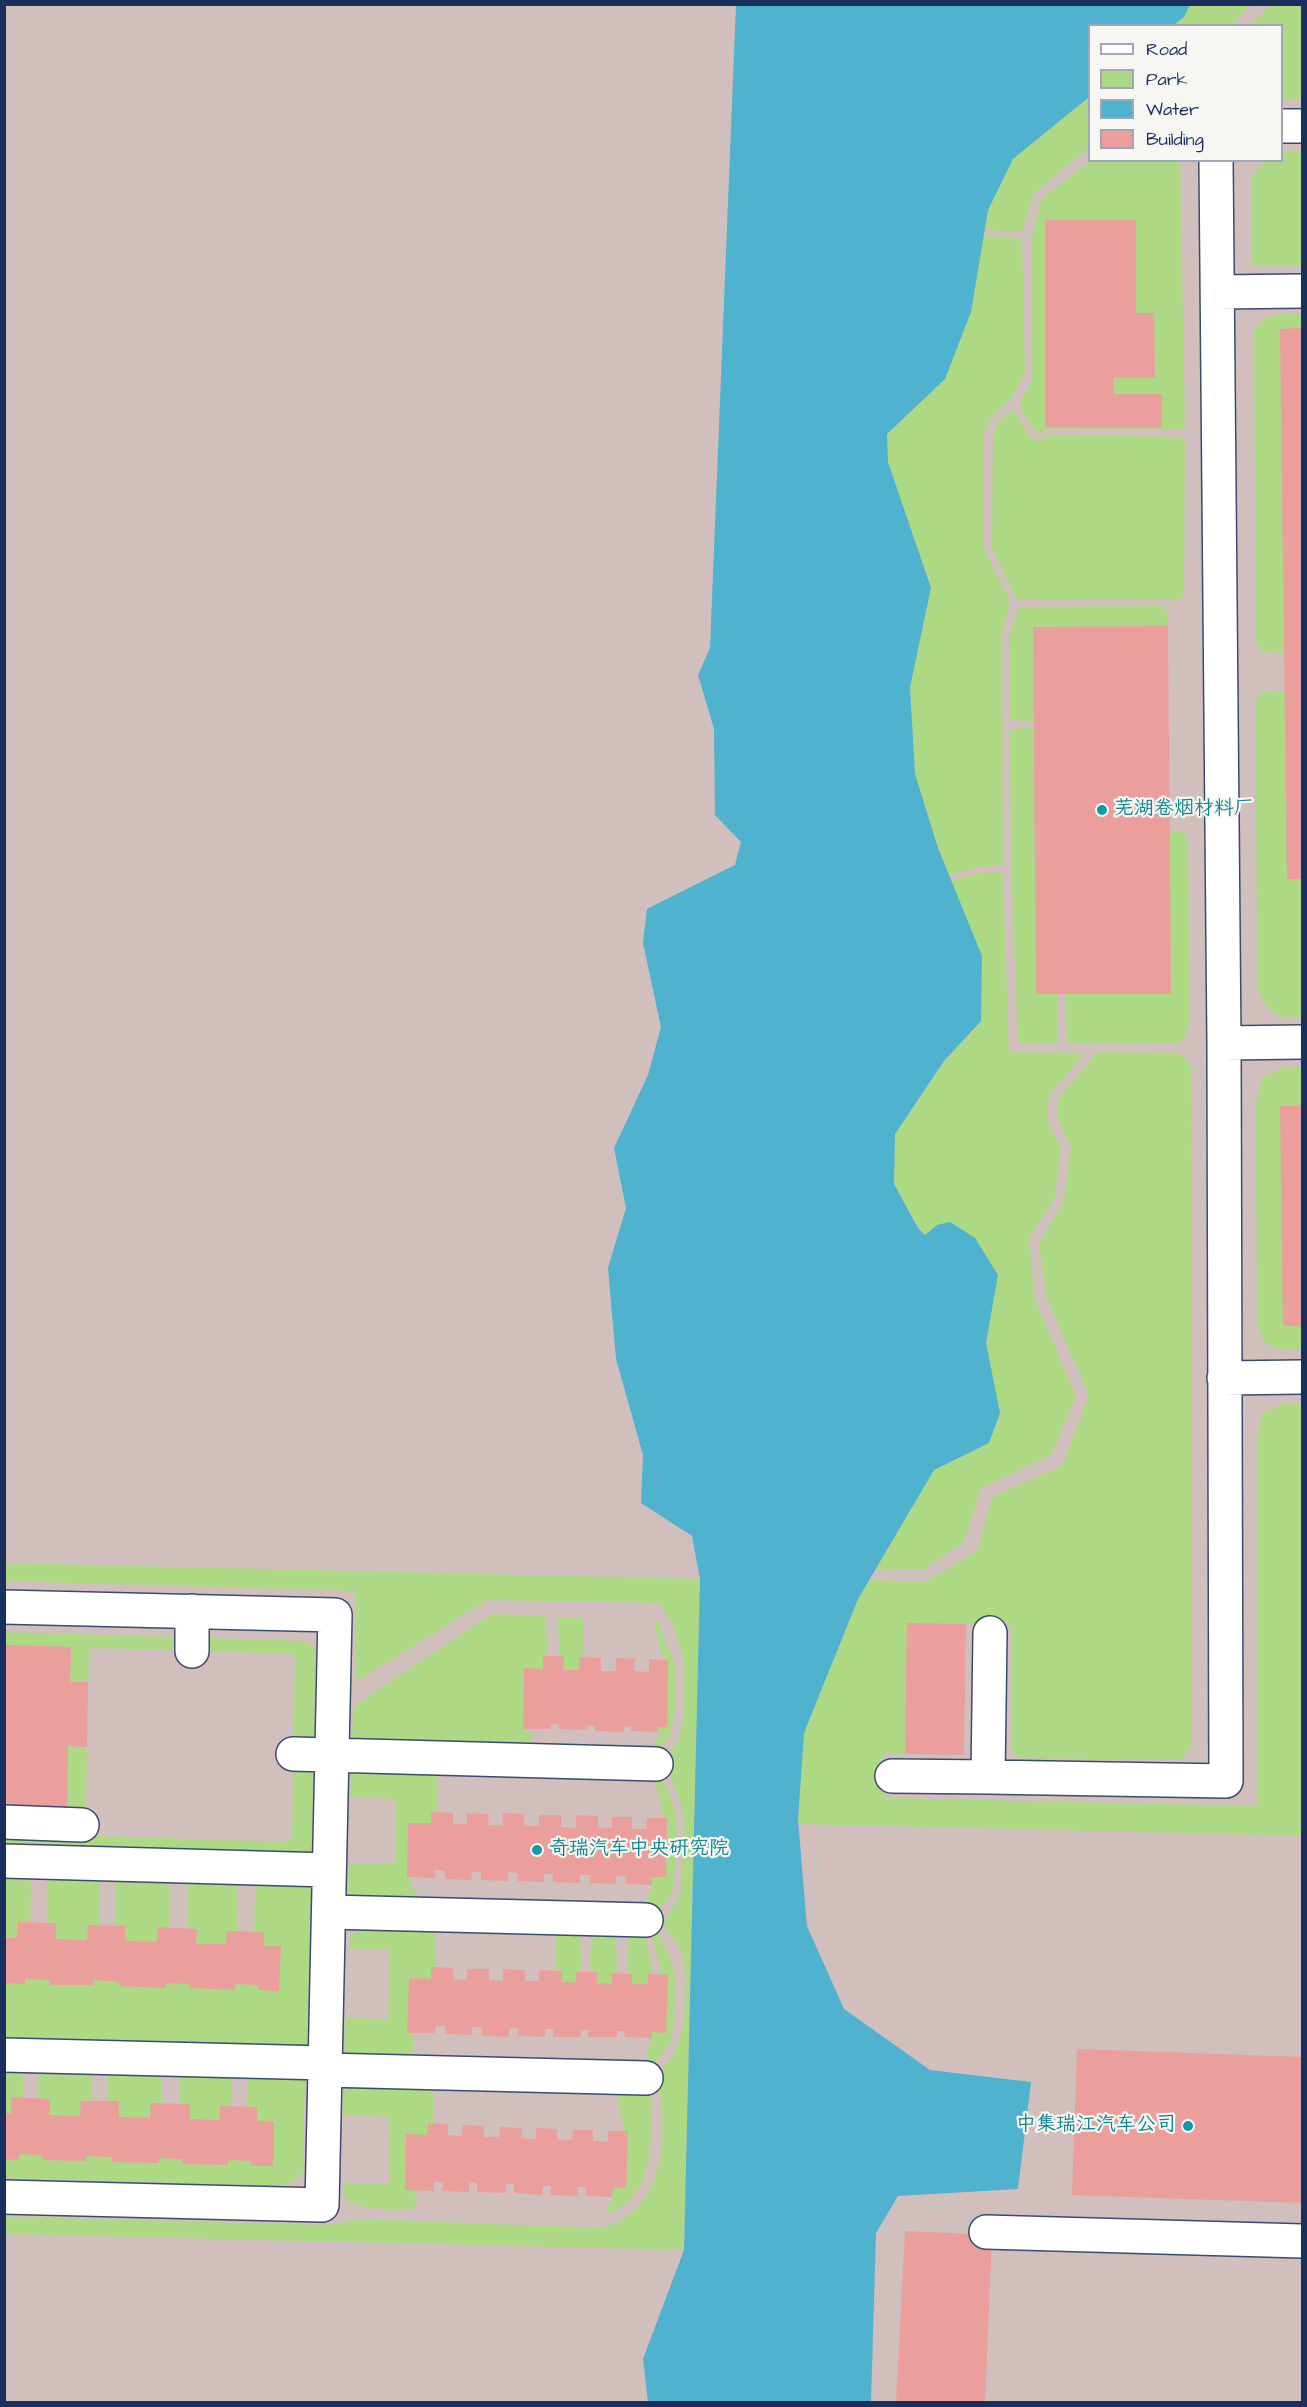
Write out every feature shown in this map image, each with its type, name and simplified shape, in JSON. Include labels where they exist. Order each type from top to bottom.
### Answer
[{"type":"lane","points":[[1283,126],[1302,126]]},
{"type":"lane","points":[[892,1776],[1226,1781],[1224,1043],[1216,162]]},
{"type":"lane","points":[[1218,292],[1302,291]]},
{"type":"lane","points":[[1224,1043],[1302,1042]]},
{"type":"lane","points":[[1224,1378],[1302,1377]]},
{"type":"lane","points":[[4,1606],[335,1615],[322,2205],[4,2197]]},
{"type":"lane","points":[[192,1611],[192,1651]]},
{"type":"lane","points":[[988,1777],[990,1633]]},
{"type":"lane","points":[[293,1755],[656,1764]]},
{"type":"lane","points":[[4,1822],[82,1825]]},
{"type":"lane","points":[[4,1862],[329,1870]]},
{"type":"lane","points":[[329,1912],[646,1920]]},
{"type":"lane","points":[[4,2055],[645,2078]]},
{"type":"lane","points":[[986,2232],[1302,2241]]},
{"type":"shaded area","points":[[5,5],[1302,5],[1302,2402],[5,2402]]},
{"type":"green space","points":[[1190,5],[1250,5],[1234,24],[1176,24],[1184,17]]},
{"type":"green space","points":[[1270,5],[1302,5],[1302,100],[1283,100],[1283,24],[1252,24]]},
{"type":"green space","points":[[1088,98],[1088,149],[1034,193],[1023,229],[1020,232],[984,230],[988,210],[1013,159]]},
{"type":"green space","points":[[1283,152],[1302,152],[1302,266],[1251,266],[1251,177],[1264,162],[1283,162]]},
{"type":"green space","points":[[1089,162],[1180,162],[1185,426],[1180,430],[1046,429],[1039,435],[1026,419],[1019,403],[1032,381],[1031,237],[1042,198]],"holes":[[[1045,220],[1135,220],[1136,313],[1154,314],[1155,378],[1114,377],[1114,394],[1161,394],[1162,427],[1045,427]]]},
{"type":"green space","points":[[983,236],[1019,238],[1022,241],[1025,373],[1011,399],[990,419],[984,435],[984,549],[1010,602],[1002,634],[1003,862],[1001,865],[975,868],[949,875],[938,848],[915,774],[910,687],[931,588],[888,462],[887,434],[945,379],[971,312]]},
{"type":"green space","points":[[1281,314],[1302,314],[1302,328],[1280,329],[1284,653],[1263,652],[1256,643],[1254,331],[1258,324],[1268,317]]},
{"type":"green space","points":[[1013,409],[1030,437],[1039,442],[1047,435],[1180,437],[1185,442],[1184,592],[1179,600],[1020,600],[1016,598],[992,548],[993,437],[997,423]]},
{"type":"green space","points":[[1162,606],[1167,612],[1168,626],[1033,627],[1033,721],[1010,720],[1009,635],[1019,607]]},
{"type":"green space","points":[[1285,691],[1287,879],[1302,879],[1302,1018],[1280,1016],[1266,1005],[1258,992],[1255,701],[1262,692]]},
{"type":"green space","points":[[1034,726],[1036,994],[1058,994],[1058,1042],[1056,1044],[1020,1044],[1018,1041],[1011,868],[1010,730]]},
{"type":"green space","points":[[1169,831],[1184,832],[1188,838],[1190,1022],[1186,1036],[1177,1044],[1067,1044],[1065,994],[1171,993]]},
{"type":"green space","points":[[999,872],[1003,875],[1009,1052],[1085,1053],[1049,1095],[1047,1120],[1061,1148],[1054,1200],[1029,1238],[1035,1300],[1076,1396],[1051,1455],[981,1488],[964,1542],[923,1570],[876,1569],[934,1470],[989,1443],[1000,1413],[986,1343],[998,1275],[937,1225],[926,1236],[894,1184],[895,1134],[945,1061],[981,1021],[951,881],[976,874]]},
{"type":"green space","points":[[1097,1052],[1177,1053],[1186,1058],[1191,1066],[1192,1746],[1180,1760],[1019,1758],[1012,1750],[1012,1633],[1007,1624],[907,1623],[905,1754],[884,1754],[885,1798],[1258,1806],[1258,1433],[1262,1414],[1282,1404],[1302,1404],[1302,1836],[798,1824],[804,1733],[858,1599],[869,1580],[926,1582],[977,1551],[992,1497],[1062,1466],[1089,1395],[1046,1297],[1039,1242],[1063,1204],[1071,1146],[1057,1118],[1058,1099]]},
{"type":"green space","points":[[1285,1067],[1302,1067],[1302,1106],[1281,1106],[1284,1326],[1302,1326],[1302,1350],[1280,1350],[1263,1341],[1258,1326],[1255,1106],[1262,1078]]},
{"type":"green space","points":[[5,1563],[700,1579],[684,2250],[5,2234],[5,2217],[328,2225],[356,2219],[604,2228],[636,2210],[655,2177],[663,2127],[657,2077],[677,2048],[684,2020],[686,1980],[682,1952],[665,1928],[664,1921],[680,1895],[682,1871],[684,1825],[681,1805],[667,1766],[667,1757],[679,1740],[684,1708],[684,1660],[672,1623],[658,1603],[487,1600],[359,1680],[355,1676],[356,1596],[352,1591],[5,1581]]},
{"type":"green space","points":[[492,1614],[546,1616],[547,1656],[543,1656],[543,1669],[524,1669],[523,1728],[526,1732],[532,1733],[532,1749],[352,1741],[353,1712],[357,1704]]},
{"type":"green space","points":[[557,1617],[583,1617],[584,1656],[579,1657],[579,1670],[563,1670]]},
{"type":"green space","points":[[657,1619],[676,1668],[675,1711],[670,1735],[654,1757],[656,1739],[660,1738],[661,1733],[658,1732],[658,1727],[667,1727],[668,1660],[663,1659],[654,1623]]},
{"type":"green space","points":[[5,1632],[175,1637],[178,1650],[90,1648],[88,1679],[83,1682],[70,1682],[71,1647],[5,1645]]},
{"type":"green space","points":[[208,1638],[305,1641],[312,1646],[316,1655],[313,1741],[293,1744],[295,1657],[292,1654],[205,1651]]},
{"type":"green space","points":[[68,1746],[83,1747],[87,1751],[86,1810],[66,1810]]},
{"type":"green space","points":[[293,1767],[313,1771],[312,1847],[301,1855],[5,1847],[5,1833],[287,1842],[292,1837]]},
{"type":"green space","points":[[359,1769],[438,1771],[438,1811],[431,1812],[431,1823],[407,1877],[411,1878],[411,1889],[417,1890],[415,1902],[355,1900],[348,1892],[349,1864],[395,1864],[395,1799],[350,1797],[351,1774]]},
{"type":"green space","points":[[660,1771],[674,1806],[677,1823],[672,1894],[654,1917],[648,1909],[648,1893],[651,1892],[652,1877],[666,1877],[667,1819],[663,1817],[655,1780]]},
{"type":"green space","points":[[5,1875],[26,1875],[31,1884],[30,1922],[18,1922],[17,1938],[5,1938]]},
{"type":"green space","points":[[53,1876],[95,1877],[99,1884],[99,1925],[88,1925],[87,1940],[56,1939],[56,1924],[47,1923],[48,1884]]},
{"type":"green space","points":[[121,1878],[165,1880],[170,1887],[169,1928],[158,1928],[157,1942],[125,1941],[125,1926],[115,1925],[116,1884]]},
{"type":"green space","points":[[193,1880],[233,1881],[238,1889],[237,1931],[227,1931],[226,1944],[196,1944],[197,1929],[187,1928],[187,1888]]},
{"type":"green space","points":[[260,1882],[308,1886],[311,1892],[307,2044],[305,2049],[5,2044],[5,1983],[25,1984],[25,1979],[50,1980],[50,1985],[92,1985],[93,1980],[119,1982],[119,1986],[165,1988],[166,1983],[189,1984],[189,1988],[234,1990],[235,1984],[258,1985],[258,1990],[279,1991],[281,1946],[264,1946],[264,1932],[254,1932],[255,1889]]},
{"type":"green space","points":[[372,1922],[436,1924],[436,1967],[431,1967],[431,1979],[409,1978],[414,2058],[349,2055],[344,2048],[345,2018],[388,2019],[390,1950],[350,1949],[350,1936]]},
{"type":"green space","points":[[656,1929],[672,1962],[675,1979],[674,2022],[670,2043],[650,2071],[647,2068],[648,2045],[651,2045],[652,2032],[666,2032],[668,1975],[661,1974],[651,1932]]},
{"type":"green space","points":[[579,1930],[582,1971],[576,1972],[576,1983],[562,1982],[562,1971],[555,1970],[556,1931]]},
{"type":"green space","points":[[614,1930],[618,1972],[612,1973],[612,1984],[597,1983],[597,1973],[590,1971],[591,1931]]},
{"type":"green space","points":[[645,1930],[653,1974],[648,1974],[648,1984],[632,1984],[632,1974],[628,1973],[628,1931]]},
{"type":"green space","points":[[5,2066],[20,2066],[23,2072],[23,2098],[11,2097],[11,2114],[5,2113]]},
{"type":"green space","points":[[43,2066],[92,2073],[92,2101],[81,2100],[80,2116],[49,2115],[50,2099],[38,2099],[39,2073]]},
{"type":"green space","points":[[108,2074],[162,2075],[162,2103],[150,2118],[119,2117],[107,2101]]},
{"type":"green space","points":[[180,2074],[232,2076],[231,2107],[219,2120],[189,2119],[190,2105],[180,2104]]},
{"type":"green space","points":[[303,2075],[305,2080],[303,2172],[293,2182],[281,2186],[5,2178],[5,2159],[19,2154],[43,2155],[43,2160],[86,2161],[86,2156],[112,2157],[112,2162],[159,2163],[159,2158],[183,2159],[183,2164],[228,2165],[228,2160],[252,2161],[252,2166],[272,2166],[274,2122],[257,2121],[257,2108],[247,2107],[247,2077]]},
{"type":"green space","points":[[348,2085],[433,2085],[434,2123],[428,2123],[427,2135],[406,2135],[405,2189],[414,2190],[416,2208],[370,2208],[353,2204],[345,2197],[344,2183],[389,2184],[390,2117],[343,2115],[343,2092]]},
{"type":"green space","points":[[646,2091],[650,2096],[651,2122],[647,2166],[637,2191],[629,2201],[609,2215],[607,2206],[611,2206],[613,2187],[626,2188],[628,2132],[624,2131],[616,2092]]},
{"type":"water","points":[[736,5],[1190,5],[1184,17],[1175,24],[1088,24],[1088,98],[1013,159],[988,210],[971,312],[945,379],[887,434],[888,462],[931,588],[910,687],[915,774],[938,848],[982,956],[981,1021],[944,1061],[895,1134],[894,1184],[918,1228],[925,1235],[937,1225],[950,1222],[975,1238],[998,1275],[986,1343],[1000,1413],[989,1443],[934,1470],[858,1599],[804,1733],[798,1820],[807,1926],[844,2009],[930,2070],[1031,2082],[1018,2189],[898,2196],[876,2233],[871,2402],[648,2402],[643,2359],[684,2250],[700,1579],[692,1536],[641,1503],[643,1455],[616,1359],[608,1268],[626,1208],[614,1148],[648,1075],[661,1027],[643,943],[647,909],[735,865],[741,842],[715,815],[714,729],[698,675],[710,648]]},
{"type":"building","points":[[1045,220],[1136,220],[1136,313],[1154,313],[1155,378],[1114,377],[1114,394],[1162,394],[1162,428],[1045,427]]},
{"type":"building","name":"芜湖卷烟材料厂","points":[[1302,328],[1302,879],[1287,879],[1280,329]]},
{"type":"building","name":"芜湖卷烟材料厂","points":[[1168,626],[1171,994],[1036,994],[1033,627]]},
{"type":"building","points":[[1280,1106],[1302,1106],[1302,1326],[1283,1326]]},
{"type":"building","points":[[907,1623],[966,1624],[964,1755],[905,1754]]},
{"type":"building","points":[[5,1645],[71,1647],[70,1682],[88,1682],[87,1747],[68,1746],[67,1810],[5,1808]]},
{"type":"building","points":[[543,1656],[564,1656],[563,1670],[579,1670],[579,1657],[601,1658],[601,1671],[616,1671],[616,1658],[635,1659],[634,1671],[649,1672],[649,1659],[668,1660],[667,1727],[658,1727],[658,1732],[631,1731],[631,1726],[624,1727],[624,1732],[595,1731],[595,1726],[588,1725],[587,1730],[559,1729],[559,1724],[551,1725],[551,1729],[523,1729],[524,1668],[543,1669]]},
{"type":"building","name":"奇瑞汽车中央研究院","points":[[431,1812],[453,1813],[453,1824],[467,1824],[467,1813],[489,1814],[488,1825],[503,1826],[502,1813],[524,1814],[524,1826],[539,1826],[539,1815],[561,1815],[561,1827],[576,1828],[576,1815],[598,1816],[598,1828],[612,1828],[612,1817],[632,1817],[632,1829],[646,1829],[647,1818],[667,1818],[666,1877],[652,1877],[652,1885],[626,1884],[626,1876],[616,1876],[616,1884],[589,1883],[590,1875],[580,1875],[580,1883],[553,1882],[553,1874],[544,1874],[544,1882],[517,1881],[518,1873],[508,1872],[508,1881],[481,1880],[481,1872],[472,1872],[471,1880],[445,1879],[445,1871],[435,1870],[435,1878],[407,1877],[408,1823],[431,1823]]},
{"type":"building","points":[[18,1922],[56,1923],[56,1939],[87,1940],[88,1925],[125,1926],[125,1941],[157,1942],[158,1927],[197,1929],[196,1944],[226,1944],[227,1931],[264,1932],[264,1946],[281,1946],[279,1991],[258,1990],[258,1985],[235,1984],[235,1990],[189,1988],[189,1984],[166,1983],[165,1988],[119,1986],[119,1982],[93,1980],[93,1985],[50,1985],[50,1980],[25,1979],[25,1984],[4,1983],[4,1938],[17,1938]]},
{"type":"building","points":[[431,1967],[454,1968],[453,1979],[467,1980],[467,1969],[489,1969],[489,1980],[503,1981],[503,1969],[525,1970],[525,1981],[539,1981],[539,1970],[562,1971],[562,1982],[576,1983],[576,1972],[597,1972],[597,1983],[612,1984],[612,1973],[632,1974],[632,1984],[648,1984],[648,1974],[668,1975],[666,2033],[652,2032],[652,2038],[625,2037],[624,2031],[618,2031],[617,2037],[588,2037],[589,2030],[581,2030],[581,2037],[553,2037],[553,2029],[546,2029],[545,2037],[518,2036],[518,2028],[509,2028],[509,2037],[482,2036],[482,2027],[472,2027],[472,2035],[445,2034],[446,2026],[436,2026],[435,2033],[407,2033],[409,1978],[431,1979]]},
{"type":"building","name":"中集瑞江汽车公司","points":[[1077,2049],[1302,2057],[1302,2203],[1072,2195]]},
{"type":"building","points":[[11,2097],[50,2099],[49,2115],[80,2116],[81,2101],[119,2101],[119,2117],[150,2118],[151,2103],[190,2104],[189,2119],[219,2120],[220,2106],[257,2107],[257,2121],[274,2122],[273,2166],[251,2166],[252,2161],[228,2160],[228,2165],[182,2164],[183,2159],[159,2158],[159,2163],[112,2162],[112,2157],[86,2156],[86,2161],[43,2160],[43,2155],[19,2154],[19,2160],[4,2159],[4,2113],[11,2114]]},
{"type":"building","points":[[428,2123],[448,2124],[448,2135],[462,2136],[463,2125],[484,2126],[484,2137],[499,2137],[500,2127],[522,2128],[521,2138],[536,2139],[536,2128],[557,2129],[557,2140],[572,2140],[573,2130],[593,2130],[593,2141],[608,2142],[608,2131],[628,2131],[626,2188],[613,2187],[612,2197],[586,2196],[586,2187],[578,2187],[578,2196],[550,2195],[551,2186],[543,2186],[542,2195],[514,2193],[514,2184],[506,2184],[505,2193],[477,2192],[477,2183],[469,2183],[469,2192],[442,2191],[443,2182],[434,2182],[434,2191],[405,2190],[406,2134],[427,2135]]},
{"type":"building","points":[[905,2231],[992,2235],[985,2402],[896,2402]]},
{"type":"place","name":"芜湖卷烟材料厂","points":[[1102,810]]},
{"type":"place","name":"奇瑞汽车中央研究院","points":[[537,1850]]},
{"type":"place","name":"中集瑞江汽车公司","points":[[1188,2126]]}]
